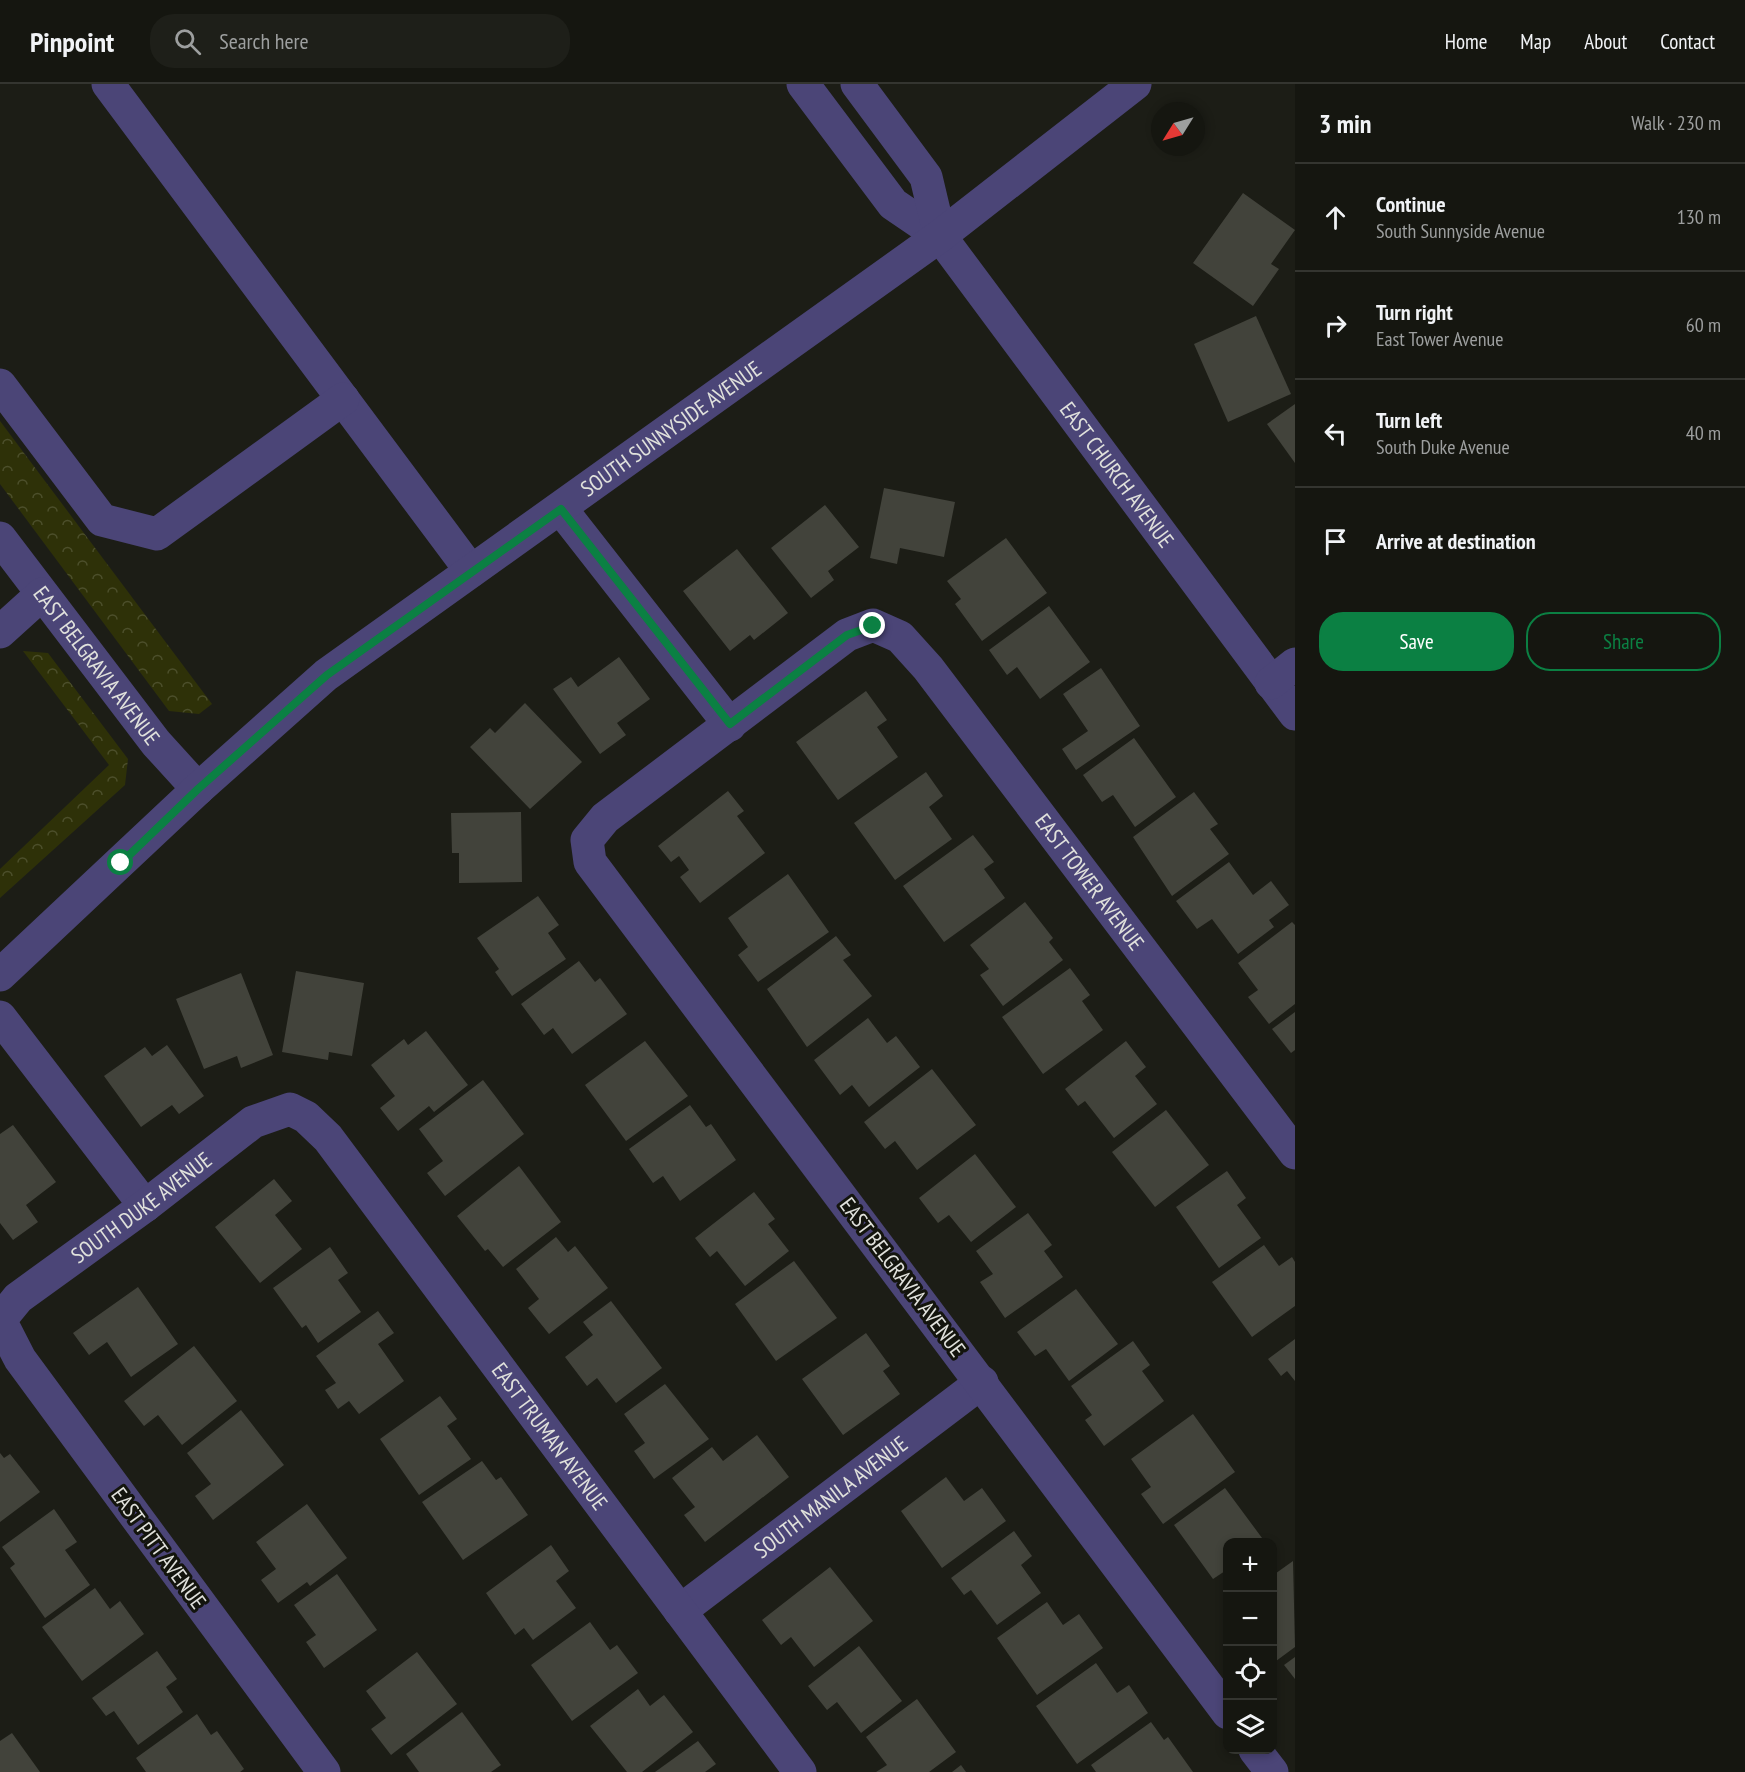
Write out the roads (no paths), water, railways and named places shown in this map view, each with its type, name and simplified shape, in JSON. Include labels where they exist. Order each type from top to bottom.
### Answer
[{"type":"street","points":[[108,84],[471,572]]},
{"type":"street","name":"EAST CHURCH AVENUE","points":[[803,84],[893,204],[940,236],[1283,673],[1295,714]]},
{"type":"street","name":"EAST CHURCH AVENUE","points":[[857,84],[926,177],[940,236]]},
{"type":"street","name":"SOUTH SUNNYSIDE AVENUE","points":[[0,975],[198,789],[327,675],[940,236],[1135,84]]},
{"type":"street","points":[[0,385],[102,520],[157,534],[343,399]]},
{"type":"street","points":[[561,509],[730,724]]},
{"type":"street","name":"EAST BELGRAVIA AVENUE","points":[[0,538],[156,743],[198,789]]},
{"type":"street","points":[[0,632],[42,594]]},
{"type":"street","name":"EAST TOWER AVENUE","points":[[730,724],[847,635],[873,626],[900,637],[928,668],[1295,1153]]},
{"type":"street","name":"EAST BELGRAVIA AVENUE","points":[[730,724],[606,818],[587,840],[590,862],[982,1382],[1223,1708]]},
{"type":"street","points":[[0,1017],[146,1206]]},
{"type":"street","name":"SOUTH DUKE AVENUE","points":[[0,1320],[18,1298],[146,1206],[253,1122],[290,1109]]},
{"type":"street","name":"EAST TRUMAN AVENUE","points":[[290,1109],[306,1117],[328,1138],[800,1772]]},
{"type":"street","name":"EAST PITT AVENUE","points":[[0,1320],[20,1359],[324,1772]]},
{"type":"street","name":"SOUTH MANILA AVENUE","points":[[680,1611],[982,1382]]},
{"type":"street","points":[[1259,1754],[1272,1772]]}]
